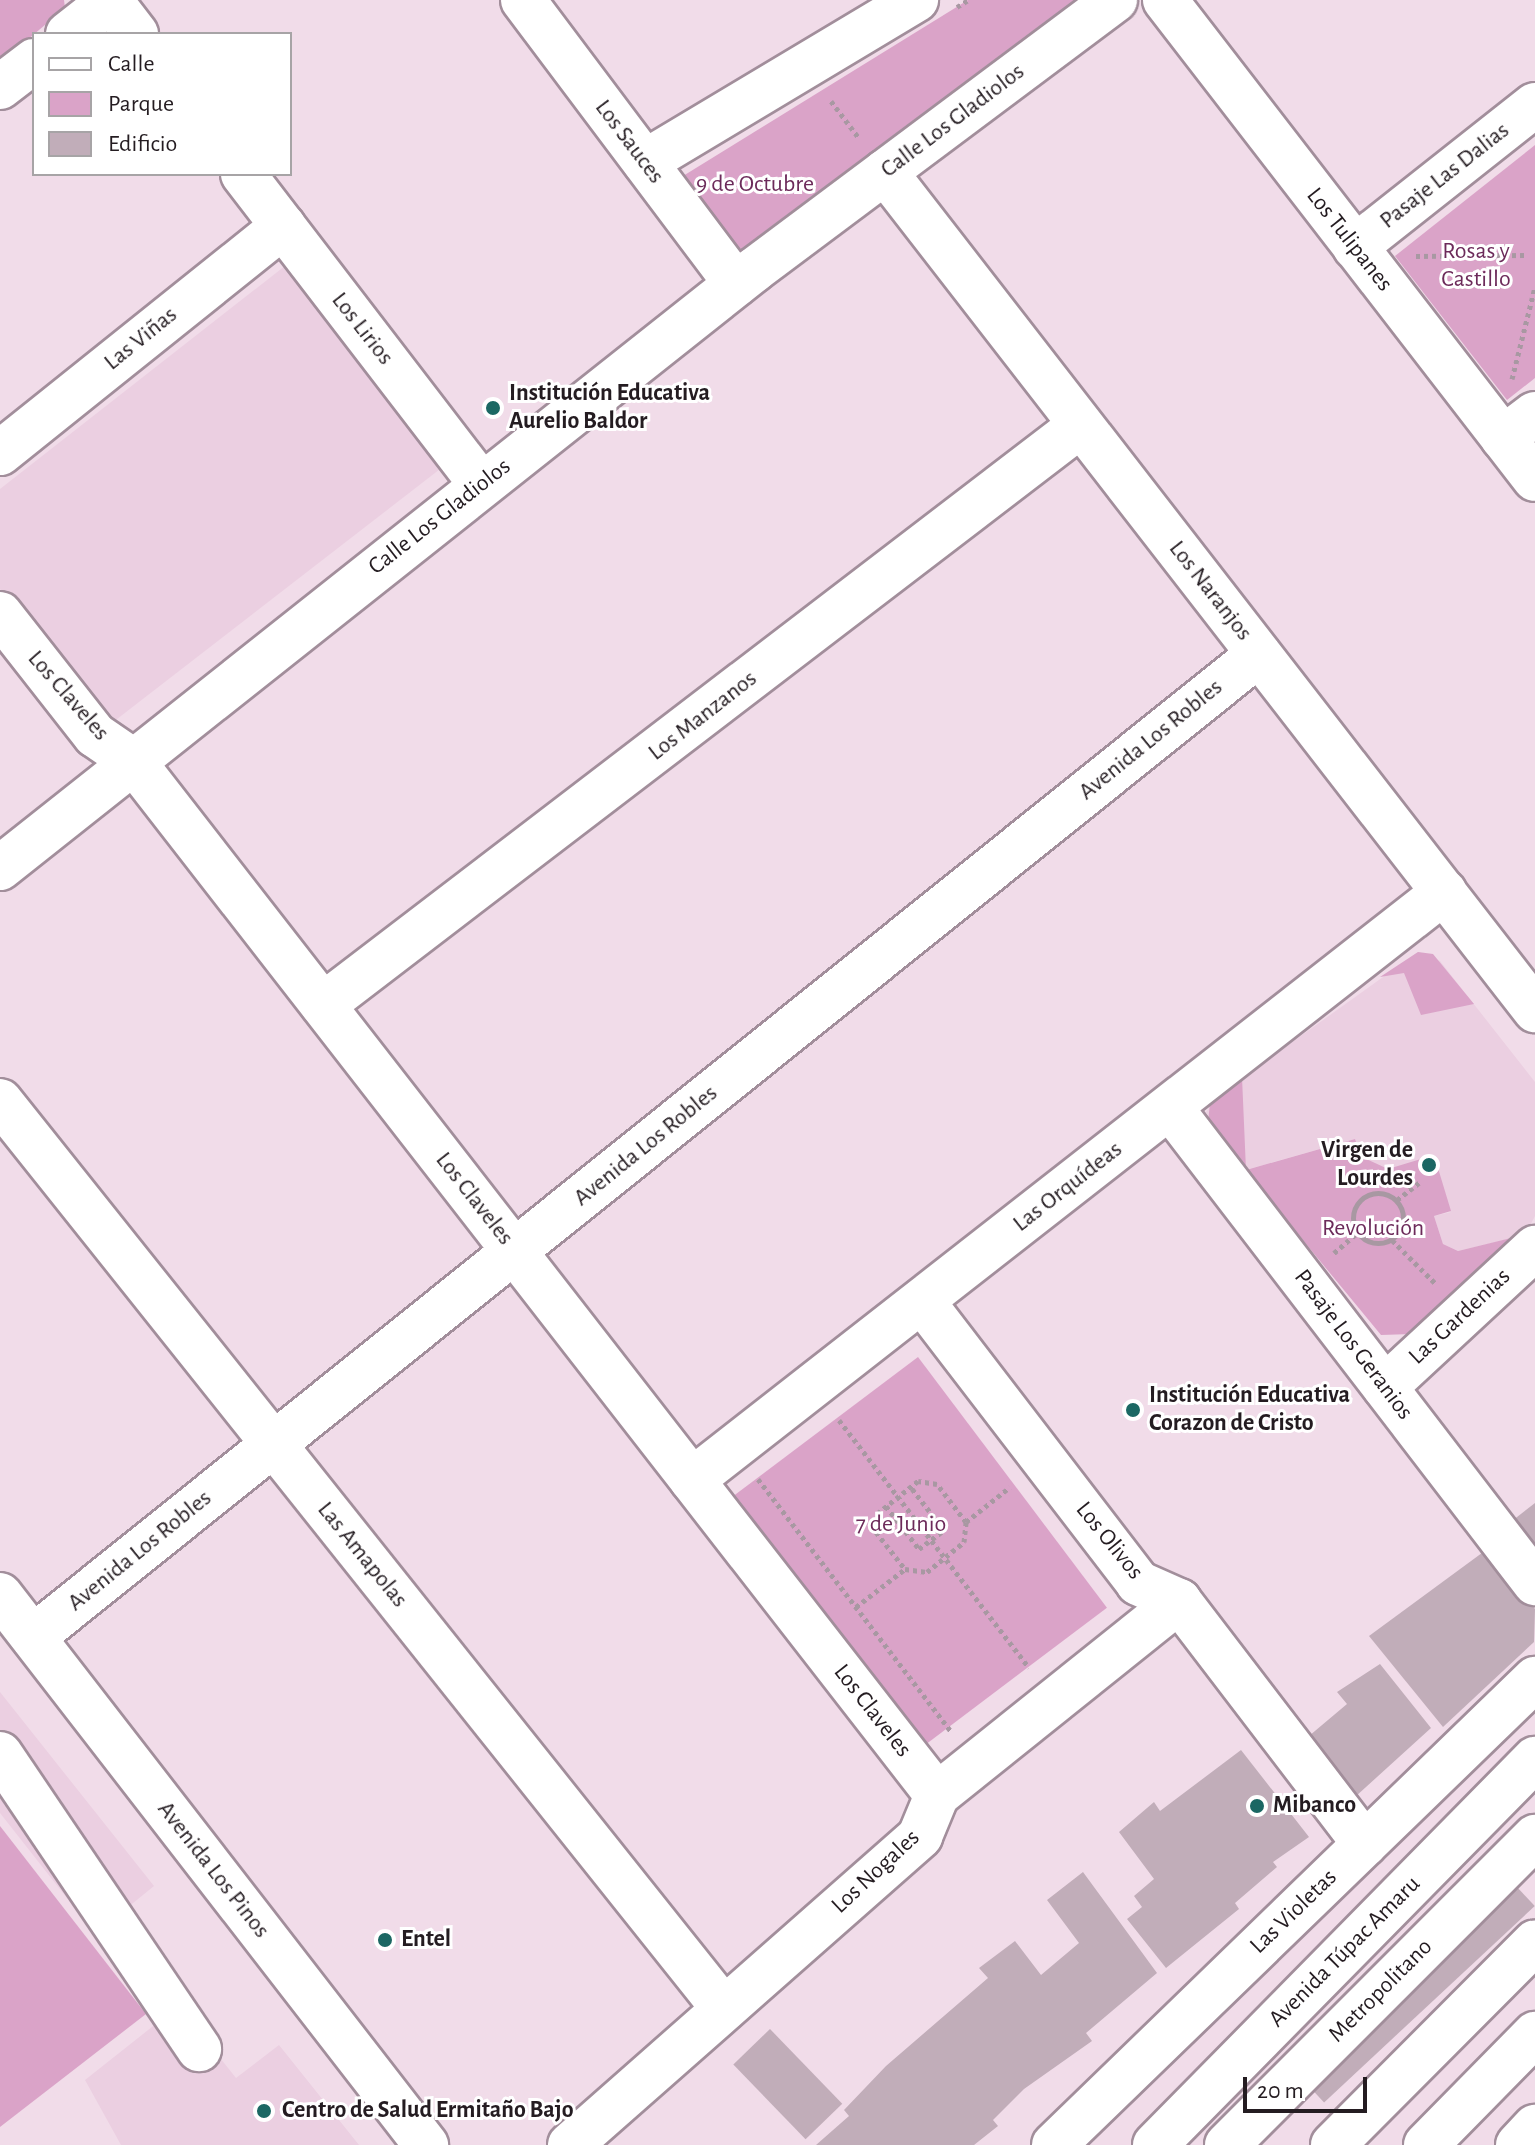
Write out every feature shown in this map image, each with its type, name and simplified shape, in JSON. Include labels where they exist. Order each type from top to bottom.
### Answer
[{"type":"street","points":[[70,32],[110,0],[134,32]]},
{"type":"street","name":"Los Sauces","points":[[523,0],[736,284]]},
{"type":"street","points":[[645,162],[916,0]]},
{"type":"street","name":"Calle Los Gladiolos","points":[[0,868],[736,284],[1115,0]]},
{"type":"street","name":"Los Tulipanes","points":[[1165,0],[1355,247],[1516,413],[1535,479]]},
{"type":"street","points":[[0,87],[32,63]]},
{"type":"street","name":"Pasaje Las Dalias","points":[[1355,247],[1535,105]]},
{"type":"street","name":"Los Naranjos","points":[[885,172],[1535,1010]]},
{"type":"street","name":"Los Lirios","points":[[245,176],[481,484]]},
{"type":"street","name":"Las Viñas","points":[[0,453],[283,226]]},
{"type":"street","name":"Los Manzanos","points":[[323,1005],[1081,425]]},
{"type":"street","name":"Los Claveles","points":[[0,614],[95,735],[133,761],[937,1795]]},
{"type":"street","name":"Avenida Los Robles","points":[[12,1618],[273,1445],[1259,654]]},
{"type":"street","name":"Las Orquídeas","points":[[692,1480],[1444,892]]},
{"type":"street","name":"Las Amapolas","points":[[0,1101],[724,2009]]},
{"type":"street","name":"Pasaje Los Geranios","points":[[1170,1107],[1535,1583]]},
{"type":"street","name":"Las Gardenias","points":[[1385,1387],[1535,1248]]},
{"type":"street","name":"Los Olivos","points":[[922,1301],[1138,1583],[1179,1601],[1365,1844]]},
{"type":"street","name":"Los Nogales","points":[[570,2145],[920,1836],[937,1795],[1179,1601]]},
{"type":"street","name":"Avenida Los Pinos","points":[[12,1618],[426,2145]]},
{"type":"street","name":"Las Violetas","points":[[1054,2145],[1535,1679]]},
{"type":"street","points":[[0,1754],[199,2049]]},
{"type":"street","name":"Avenida Túpac Amaru","points":[[1155,2145],[1535,1759]]},
{"type":"street","name":"Metropolitano","points":[[1227,2145],[1535,1837]]},
{"type":"street","points":[[1333,2145],[1535,1942]]},
{"type":"street","points":[[1426,2145],[1535,2034]]},
{"type":"street","points":[[1448,2145],[1535,2076]]},
{"type":"street","points":[[1518,2145],[1535,2127]]},
{"type":"path","points":[[822,90],[855,132]]},
{"type":"path","points":[[1410,256],[1527,255]]},
{"type":"path","points":[[1516,413],[1535,287]]},
{"type":"path","points":[[1397,1200],[1404,1221],[1392,1240],[1370,1243],[1357,1233],[1353,1219],[1356,1204],[1368,1195],[1397,1200],[1419,1183]]},
{"type":"path","points":[[1392,1240],[1442,1291]]},
{"type":"path","points":[[833,1412],[1029,1668]]},
{"type":"path","points":[[755,1474],[957,1739]]},
{"type":"path","points":[[966,1522],[1021,1478]]},
{"type":"path","points":[[918,1481],[937,1484],[966,1522],[964,1542],[927,1572],[905,1569],[876,1532],[886,1506],[897,1496],[918,1481]]},
{"type":"path","points":[[886,1506],[919,1549],[944,1530],[910,1486]]},
{"type":"path","points":[[856,1607],[905,1569]]},
{"type":"shaded area","points":[[290,262],[444,466],[108,726],[0,589],[0,489]]},
{"type":"shaded area","points":[[1418,952],[1440,961],[1535,1082],[1535,1216],[1525,1235],[1458,1251],[1443,1244],[1434,1216],[1451,1212],[1362,1157],[1355,1139],[1245,1170],[1206,1112],[1217,1096]]},
{"type":"shaded area","points":[[0,1692],[154,1886],[111,1921],[236,2078],[279,2045],[359,2145],[121,2145],[85,2080],[162,2019],[0,1813]]},
{"type":"green space","points":[[0,0],[64,0],[65,8],[37,32],[32,32],[32,36],[0,63]]},
{"type":"green space","name":"9 de Octubre","points":[[968,0],[1082,0],[740,251],[683,176]]},
{"type":"green space","name":"Rosas y Castillo","points":[[1535,145],[1535,378],[1507,400],[1395,256]]},
{"type":"green space","points":[[1418,952],[1433,954],[1474,1004],[1421,1015],[1404,973],[1380,977]]},
{"type":"green space","name":"Revolución","points":[[1242,1077],[1246,1170],[1355,1139],[1362,1157],[1388,1169],[1434,1155],[1451,1211],[1434,1216],[1443,1244],[1458,1251],[1511,1238],[1412,1334],[1381,1335],[1245,1170],[1208,1122],[1210,1103]]},
{"type":"green space","name":"7 de Junio","points":[[918,1357],[1107,1608],[922,1747],[733,1497]]},
{"type":"green space","points":[[0,1826],[146,2014],[0,2127]]},
{"type":"building","points":[[1535,1503],[1535,1570],[1503,1528]]},
{"type":"building","points":[[1486,1550],[1535,1609],[1534,1642],[1443,1727],[1369,1636]]},
{"type":"building","points":[[1380,1664],[1431,1728],[1355,1797],[1309,1736],[1347,1704],[1337,1692]]},
{"type":"building","points":[[1241,1750],[1309,1837],[1273,1862],[1277,1867],[1235,1903],[1239,1909],[1166,1968],[1127,1919],[1142,1907],[1134,1896],[1154,1879],[1119,1832],[1154,1802],[1160,1811]]},
{"type":"building","points":[[1083,1872],[1157,1973],[1086,2033],[1092,2041],[1024,2089],[993,2120],[998,2126],[974,2145],[816,2145],[849,2116],[844,2110],[886,2066],[988,1978],[979,1968],[1015,1941],[1041,1975],[1079,1943],[1047,1900]]},
{"type":"building","points":[[1517,1887],[1535,1906],[1324,2102],[1306,2083]]},
{"type":"building","points":[[770,2029],[842,2104],[806,2139],[733,2064]]},
{"type":"place","name":"Institución Educativa Aurelio Baldor","points":[[493,408]]},
{"type":"place","name":"Virgen de Lourdes","points":[[1429,1165]]},
{"type":"place","name":"Institución Educativa Corazon de Cristo","points":[[1133,1410]]},
{"type":"place","name":"Mibanco","points":[[1257,1806]]},
{"type":"place","name":"Entel","points":[[385,1940]]},
{"type":"place","name":"Centro de Salud Ermitaño Bajo","points":[[264,2111]]}]
